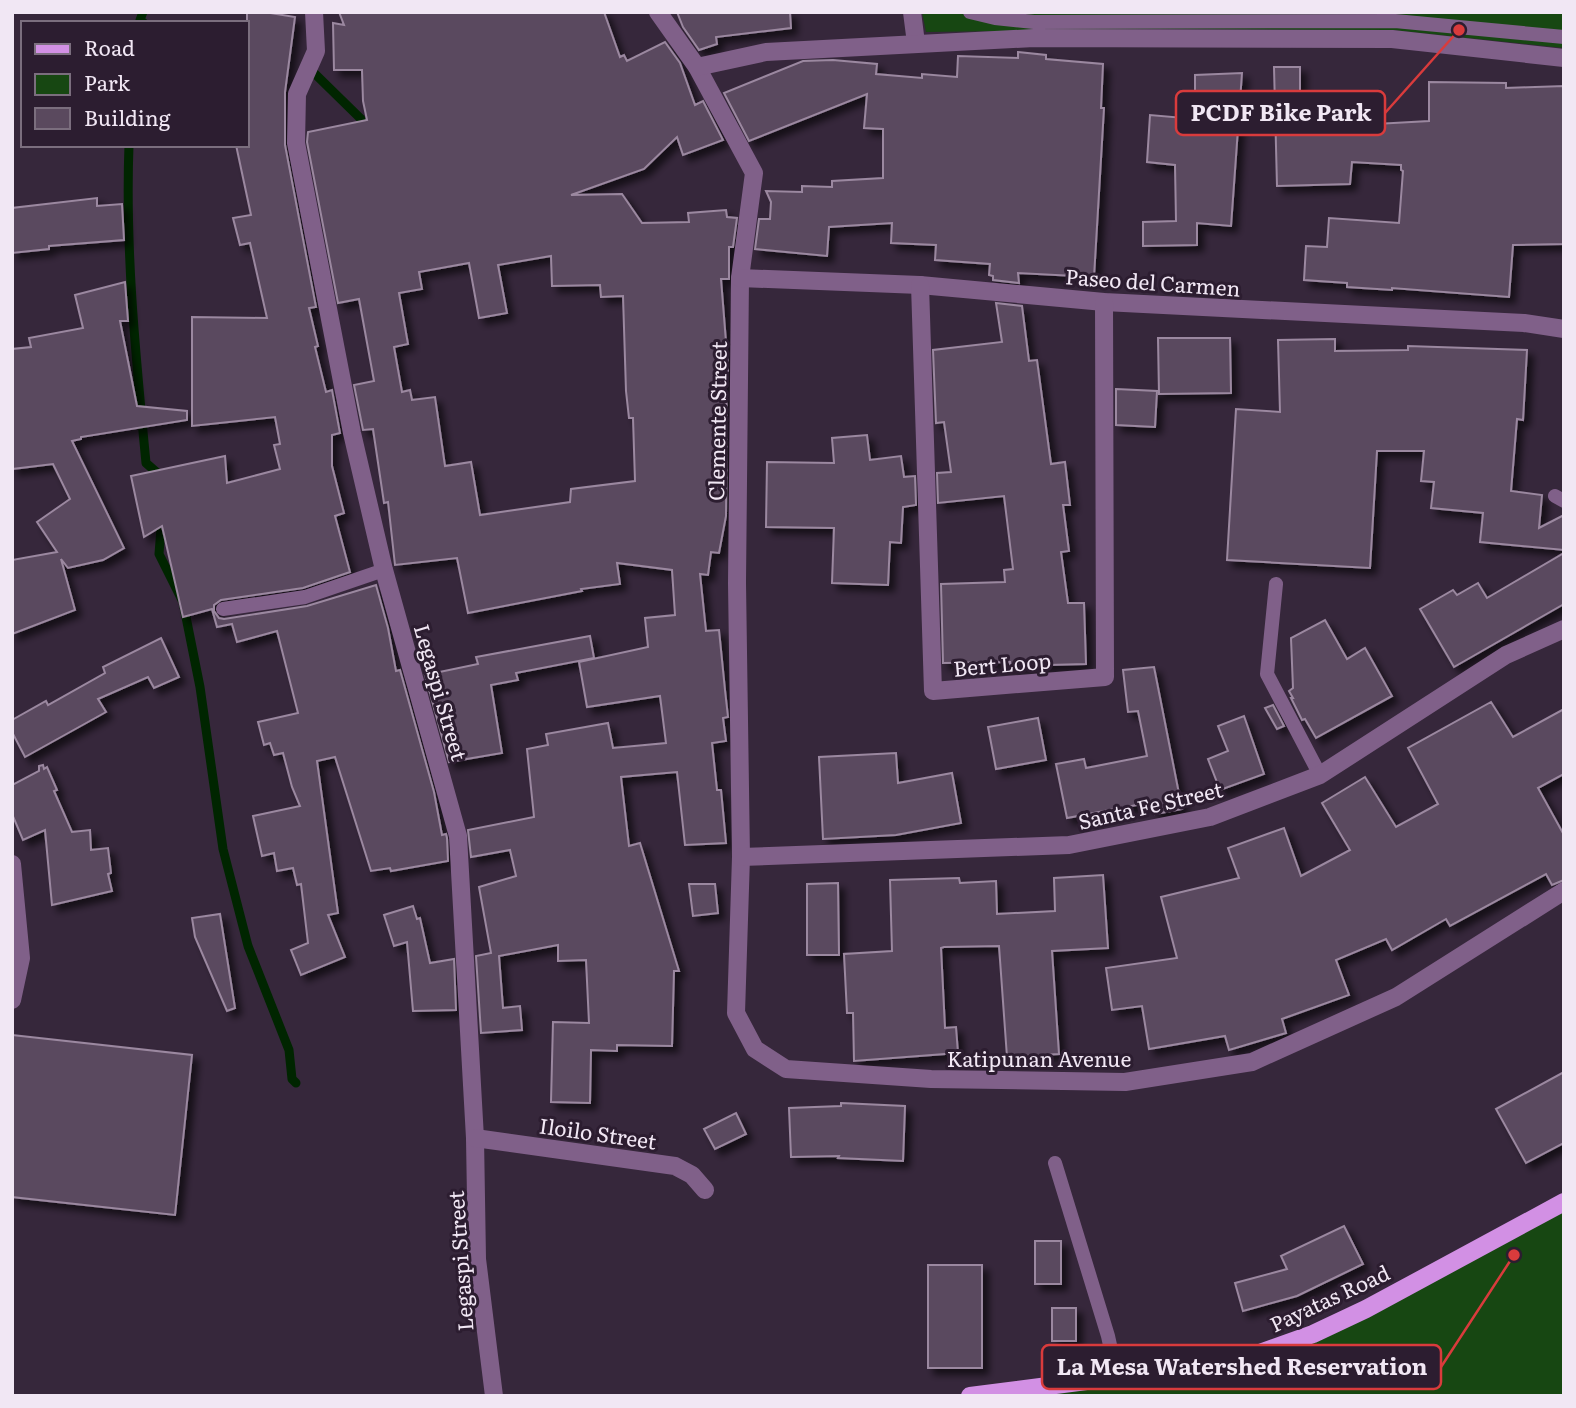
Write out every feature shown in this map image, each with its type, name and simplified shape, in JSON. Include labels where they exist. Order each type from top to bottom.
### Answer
[{"type":"main road","name":"Payatas Road","points":[[970,1396],[1117,1377],[1257,1354],[1313,1334],[1366,1309],[1564,1202]]},
{"type":"street","name":"Legaspi Street","points":[[314,12],[316,51],[297,94],[296,143],[352,433],[384,570],[458,836],[475,1138],[477,1259],[495,1396]]},
{"type":"street","name":"Clemente Street","points":[[658,12],[697,67],[754,173],[740,278],[737,583],[741,857]]},
{"type":"street","points":[[912,12],[916,43]]},
{"type":"street","points":[[697,67],[766,52],[1048,38],[1391,39],[1564,58]]},
{"type":"street","name":"Paseo del Carmen","points":[[740,278],[920,285],[1104,302],[1524,323],[1564,329]]},
{"type":"street","name":"Bert Loop","points":[[920,285],[933,691],[1105,677],[1104,302]]},
{"type":"street","name":"Santa Fe Street","points":[[741,857],[1069,845],[1210,817],[1320,775],[1506,655],[1564,629]]},
{"type":"street","name":"Katipunan Avenue","points":[[741,857],[736,1013],[755,1049],[786,1069],[931,1079],[1125,1082],[1252,1062],[1396,998],[1564,891]]},
{"type":"street","points":[[12,864],[22,958],[12,1000]]},
{"type":"street","name":"Iloilo Street","points":[[475,1138],[675,1166],[692,1175],[705,1190]]},
{"type":"lane","points":[[970,12],[1034,22],[1395,21],[1564,37]]},
{"type":"lane","points":[[223,609],[305,597],[384,570]]},
{"type":"lane","points":[[1276,584],[1266,674],[1320,775]]},
{"type":"lane","points":[[1055,1163],[1108,1336],[1117,1377]]},
{"type":"green space","points":[[922,12],[1564,12],[1564,48],[1393,30],[926,32]]},
{"type":"green space","points":[[1564,1202],[1564,1396],[970,1396],[1257,1354]]},
{"type":"building","points":[[247,12],[295,17],[285,92],[285,145],[316,307],[309,308],[318,346],[315,347],[326,392],[332,390],[340,433],[332,435],[332,466],[344,513],[335,516],[350,572],[303,588],[221,600],[214,605],[214,611],[219,618],[224,619],[307,606],[376,585],[396,671],[400,670],[434,792],[442,835],[446,834],[447,838],[448,861],[391,871],[390,868],[371,871],[335,757],[317,761],[338,913],[328,915],[345,957],[301,975],[291,950],[308,943],[301,884],[297,885],[293,868],[277,871],[274,853],[262,856],[253,816],[300,806],[283,753],[274,755],[270,743],[264,745],[258,722],[298,713],[277,631],[237,642],[232,624],[217,627],[212,609],[183,617],[162,526],[144,537],[131,476],[225,456],[227,483],[280,469],[274,445],[280,444],[275,417],[192,426],[192,317],[267,318],[250,243],[240,245],[233,218],[251,215],[236,147],[248,147]]},
{"type":"building","points":[[339,12],[604,12],[620,57],[624,55],[627,61],[665,42],[680,63],[695,105],[703,101],[723,140],[683,155],[677,137],[644,169],[571,195],[622,194],[642,223],[689,222],[688,213],[726,210],[727,217],[737,218],[733,247],[729,247],[729,279],[721,279],[728,367],[728,378],[724,378],[727,409],[726,516],[719,553],[711,552],[708,575],[700,574],[706,631],[719,630],[728,717],[723,718],[726,741],[712,743],[717,790],[721,790],[726,843],[685,845],[677,772],[621,777],[629,846],[640,843],[679,971],[674,971],[672,1046],[617,1045],[617,1051],[591,1050],[590,1103],[551,1102],[553,1022],[589,1023],[586,960],[558,961],[558,945],[499,956],[503,1008],[520,1006],[522,1030],[481,1033],[476,956],[491,953],[479,887],[516,876],[510,850],[471,857],[468,830],[534,817],[527,749],[548,745],[546,734],[608,723],[613,748],[666,743],[660,696],[587,707],[579,662],[648,647],[645,618],[675,615],[672,570],[617,563],[620,584],[581,589],[582,591],[468,613],[457,558],[395,565],[388,502],[384,503],[373,429],[363,430],[354,385],[374,381],[359,299],[338,303],[307,142],[308,132],[367,120],[362,70],[334,70],[333,23],[344,25]],"holes":[[[551,256],[552,286],[600,285],[601,297],[623,296],[626,391],[629,418],[633,418],[635,481],[571,489],[570,502],[480,515],[471,462],[445,466],[435,397],[412,400],[410,390],[402,392],[394,347],[408,344],[399,293],[422,289],[419,272],[469,263],[479,318],[507,313],[498,265]]]},
{"type":"building","points":[[677,12],[790,12],[791,28],[716,37],[717,44],[699,50],[683,27]]},
{"type":"building","points":[[1018,52],[1046,55],[1046,59],[1103,64],[1101,108],[1104,108],[1094,277],[1018,273],[1019,283],[993,280],[993,276],[989,275],[990,264],[935,260],[936,245],[891,243],[892,223],[829,227],[827,256],[755,249],[759,219],[770,219],[771,202],[766,191],[802,192],[802,186],[832,187],[832,181],[883,178],[883,129],[864,128],[867,94],[749,141],[724,93],[803,61],[833,60],[877,64],[876,74],[922,78],[922,74],[957,77],[958,56],[1018,58]]},
{"type":"building","points":[[1274,67],[1300,67],[1300,102],[1342,98],[1343,108],[1377,111],[1376,124],[1429,121],[1429,82],[1506,83],[1506,88],[1564,86],[1564,244],[1513,245],[1509,297],[1347,287],[1347,283],[1304,280],[1306,246],[1327,247],[1329,218],[1399,223],[1403,171],[1401,165],[1352,162],[1350,184],[1277,186]]},
{"type":"building","points":[[1242,73],[1231,226],[1197,223],[1197,245],[1143,246],[1143,222],[1176,221],[1175,165],[1147,162],[1150,115],[1195,119],[1195,75]]},
{"type":"building","points":[[97,198],[97,206],[122,204],[124,240],[49,246],[49,249],[12,253],[12,208]]},
{"type":"building","points":[[125,282],[128,321],[120,321],[137,406],[187,411],[187,420],[81,437],[72,441],[124,548],[103,560],[68,568],[61,559],[75,610],[12,634],[12,560],[57,552],[37,522],[70,499],[53,464],[12,469],[12,349],[31,347],[29,338],[83,328],[75,295]]},
{"type":"building","points":[[996,303],[1022,306],[1029,361],[1037,360],[1051,464],[1065,462],[1070,505],[1063,505],[1069,551],[1061,552],[1068,603],[1084,603],[1086,664],[1010,666],[1010,662],[943,663],[941,584],[1005,582],[1004,570],[1013,569],[1004,496],[938,503],[937,473],[951,472],[944,422],[936,423],[933,350],[1002,342]]},
{"type":"building","points":[[1158,338],[1230,338],[1231,393],[1159,394]]},
{"type":"building","points":[[1335,339],[1335,351],[1408,350],[1408,346],[1527,350],[1523,420],[1517,419],[1511,491],[1542,495],[1539,528],[1564,515],[1564,550],[1480,542],[1483,513],[1431,508],[1434,482],[1421,481],[1424,451],[1377,451],[1370,568],[1227,560],[1236,409],[1280,412],[1278,340]]},
{"type":"building","points":[[1116,389],[1157,391],[1155,427],[1116,425]]},
{"type":"building","points":[[867,435],[870,460],[901,456],[904,477],[915,476],[916,505],[903,507],[901,543],[890,542],[888,585],[832,583],[834,528],[766,527],[767,462],[834,463],[832,438]]},
{"type":"building","points":[[1564,553],[1564,604],[1454,667],[1420,609],[1453,590],[1457,595],[1478,583],[1487,598]]},
{"type":"building","points":[[1325,620],[1347,659],[1365,648],[1392,696],[1316,738],[1305,719],[1302,720],[1289,691],[1293,688],[1291,638]]},
{"type":"building","points":[[590,636],[594,658],[516,673],[518,680],[491,685],[502,753],[449,762],[425,675],[478,664],[476,657]]},
{"type":"building","points":[[161,638],[179,677],[154,688],[148,677],[98,699],[106,712],[25,757],[12,732],[12,720],[46,701],[48,705],[105,673],[103,667]]},
{"type":"building","points":[[1154,667],[1182,809],[1155,814],[1153,802],[1067,818],[1056,764],[1084,759],[1086,768],[1147,756],[1138,711],[1128,712],[1123,670]]},
{"type":"building","points":[[1491,702],[1513,737],[1564,709],[1564,774],[1538,788],[1564,835],[1564,880],[1552,885],[1546,874],[1450,926],[1446,919],[1392,950],[1386,939],[1336,960],[1349,995],[1282,1019],[1286,1033],[1229,1050],[1225,1036],[1149,1049],[1142,1006],[1112,1010],[1106,968],[1177,958],[1161,897],[1239,878],[1228,848],[1284,828],[1301,876],[1350,850],[1322,803],[1365,777],[1396,827],[1438,804],[1408,748]]},
{"type":"building","points":[[1273,705],[1284,726],[1277,729],[1265,708]]},
{"type":"building","points":[[1244,716],[1264,774],[1220,790],[1208,759],[1228,751],[1218,726]]},
{"type":"building","points":[[1038,718],[1046,760],[996,769],[988,727]]},
{"type":"building","points":[[896,753],[898,783],[952,773],[961,823],[896,835],[823,839],[819,757]]},
{"type":"building","points":[[43,765],[44,769],[47,767],[57,790],[54,791],[72,832],[90,830],[91,850],[108,848],[111,873],[108,874],[112,891],[52,905],[45,830],[23,840],[12,814],[12,785],[39,771],[39,766]]},
{"type":"building","points":[[1103,875],[1108,948],[1052,951],[1059,1054],[1007,1057],[999,946],[944,947],[941,948],[945,1028],[956,1027],[958,1053],[854,1061],[853,1013],[847,1013],[844,954],[892,951],[890,880],[959,878],[960,883],[996,881],[997,914],[1055,911],[1054,878]]},
{"type":"building","points":[[838,883],[839,955],[807,955],[807,884]]},
{"type":"building","points":[[689,884],[715,884],[718,913],[693,916]]},
{"type":"building","points":[[413,906],[417,919],[420,918],[430,963],[454,959],[456,1010],[413,1011],[407,942],[394,946],[384,915]]},
{"type":"building","points":[[220,914],[235,1008],[227,1011],[195,937],[192,918]]},
{"type":"building","points":[[12,1035],[192,1055],[175,1215],[12,1197]]},
{"type":"building","points":[[1564,1072],[1564,1143],[1526,1163],[1496,1109]]},
{"type":"building","points":[[841,1103],[905,1106],[903,1161],[838,1158],[839,1156],[791,1157],[789,1108],[841,1106]]},
{"type":"building","points":[[736,1113],[746,1134],[715,1149],[704,1129]]},
{"type":"building","points":[[1344,1226],[1363,1264],[1297,1296],[1243,1311],[1235,1283],[1287,1269],[1281,1256]]},
{"type":"building","points":[[1035,1241],[1061,1241],[1061,1284],[1035,1284]]},
{"type":"building","points":[[928,1265],[982,1265],[982,1368],[928,1368]]},
{"type":"building","points":[[1052,1308],[1076,1308],[1076,1341],[1052,1341]]},
{"type":"waterway","points":[[141,21],[143,12]]},
{"type":"waterway","points":[[311,70],[361,119]]},
{"type":"waterway","points":[[129,147],[130,265],[146,463],[162,477]]},
{"type":"waterway","points":[[162,515],[159,554],[183,602],[200,687],[223,849],[248,946],[289,1050],[292,1079],[296,1083]]},
{"type":"place","name":"PCDF Bike Park","points":[[1459,30]]},
{"type":"place","name":"La Mesa Watershed Reservation","points":[[1514,1255]]}]
